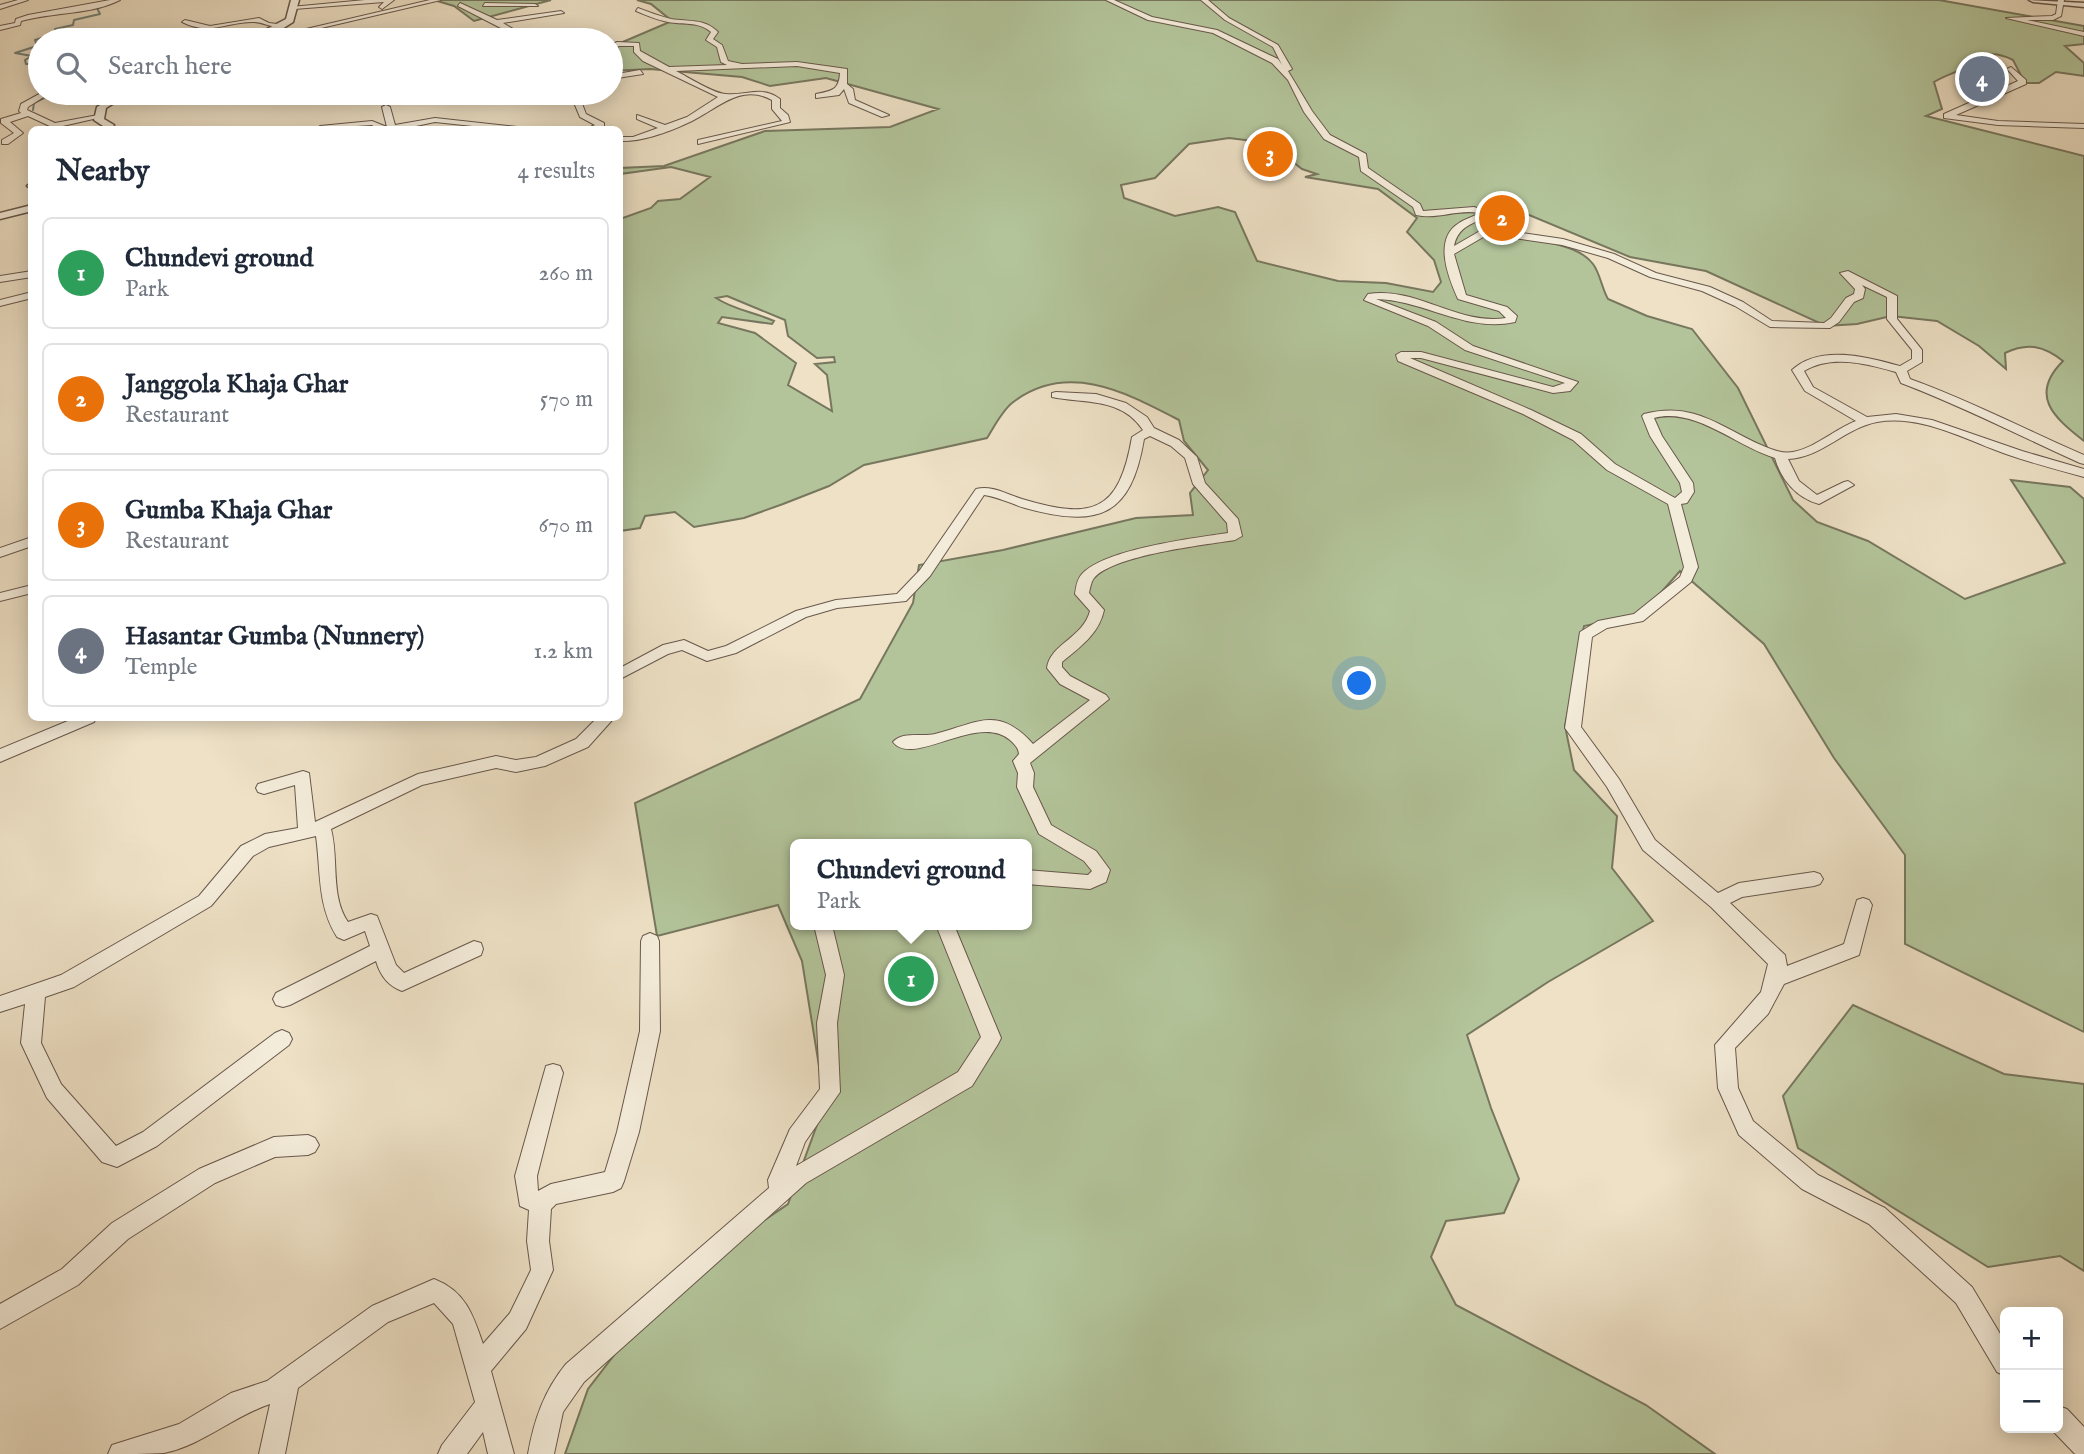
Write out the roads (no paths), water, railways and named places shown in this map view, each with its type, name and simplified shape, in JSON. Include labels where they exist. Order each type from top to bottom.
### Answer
[{"type":"street","points":[[0,7],[25,0]]},
{"type":"street","points":[[0,28],[18,24],[18,20],[35,14],[88,8],[117,0]]},
{"type":"street","points":[[276,28],[290,20],[294,3],[391,0]]},
{"type":"street","points":[[384,12],[378,8],[391,0]]},
{"type":"street","points":[[1109,0],[1150,19],[1201,27],[1237,40],[1275,61],[1287,74],[1308,112],[1327,137],[1363,156],[1364,169],[1417,206],[1419,213],[1426,215],[1460,209],[1482,211],[1485,214],[1462,224],[1454,232],[1446,258],[1462,298],[1503,309],[1512,316],[1511,320],[1499,324],[1472,319],[1395,296],[1372,296],[1369,300],[1432,324],[1469,348],[1572,382],[1566,389],[1553,390],[1421,355],[1401,355],[1402,359],[1527,412],[1577,437],[1611,467],[1674,502],[1682,500],[1688,487],[1651,429],[1648,416],[1656,412],[1697,419],[1781,456],[1807,452],[1845,428],[1865,421],[1882,418],[1925,423],[2084,473]]},
{"type":"street","points":[[1204,0],[1227,19],[1276,46],[1289,70],[1287,74]]},
{"type":"street","points":[[2033,0],[2084,5]]},
{"type":"street","points":[[314,28],[442,1]]},
{"type":"street","points":[[2060,1],[2059,15],[2053,18],[2009,19],[2084,34]]},
{"type":"street","points":[[460,3],[480,9],[486,8],[484,3],[535,6]]},
{"type":"street","points":[[460,3],[492,22],[508,28]]},
{"type":"street","points":[[638,10],[670,21],[700,21],[715,32],[710,35],[709,40],[720,46],[725,62],[758,68]]},
{"type":"street","points":[[492,22],[523,16],[533,19],[561,13]]},
{"type":"street","points":[[222,18],[235,24]]},
{"type":"street","points":[[215,28],[257,19],[268,25]]},
{"type":"street","points":[[185,22],[206,28]]},
{"type":"street","points":[[258,28],[282,25]]},
{"type":"street","points":[[623,44],[637,44],[642,56],[670,69],[706,66],[758,68],[797,64],[844,71],[843,85],[836,93],[819,96]]},
{"type":"street","points":[[670,69],[674,75],[724,97]]},
{"type":"street","points":[[2011,69],[2023,82],[1946,114],[1947,116],[1998,123],[2084,126]]},
{"type":"street","points":[[623,75],[640,72]]},
{"type":"street","points":[[843,85],[849,89],[852,101],[884,116]]},
{"type":"street","points":[[623,139],[634,139],[690,119],[724,97],[751,93],[771,96],[775,99],[776,109],[785,117],[786,122],[701,142]]},
{"type":"street","points":[[5,142],[19,133],[4,121],[25,112],[33,105]]},
{"type":"street","points":[[98,117],[105,105]]},
{"type":"street","points":[[579,105],[583,115],[601,125],[598,126]]},
{"type":"street","points":[[385,126],[386,107]]},
{"type":"street","points":[[0,114],[25,112],[54,126],[98,117],[108,126]]},
{"type":"street","points":[[640,117],[663,127]]},
{"type":"street","points":[[398,126],[435,120],[499,126]]},
{"type":"street","points":[[324,126],[372,123],[382,126]]},
{"type":"street","points":[[0,216],[28,209]]},
{"type":"street","points":[[1450,252],[1483,233],[1494,232],[1525,234],[1563,242],[1611,256],[1653,275],[1706,289],[1739,304],[1770,324],[1826,326],[1835,320],[1850,300],[1858,296],[1860,289],[1845,272],[1892,296],[1892,319],[1917,350],[1918,360],[1901,370],[1856,359],[1819,362],[1798,370],[1809,389],[1865,421]]},
{"type":"street","points":[[0,279],[28,275]]},
{"type":"street","points":[[0,303],[28,296]]},
{"type":"street","points":[[1901,370],[1901,376],[1911,384],[1952,398],[1970,409],[2084,460]]},
{"type":"street","points":[[1032,877],[1090,882],[1100,877],[1101,870],[1090,856],[1045,829],[1025,787],[1026,773],[1021,761],[1101,699],[1065,680],[1054,668],[1055,660],[1085,634],[1096,618],[1097,610],[1082,594],[1087,577],[1098,569],[1142,553],[1236,536],[1233,522],[1199,484],[1191,457],[1175,443],[1146,432],[1129,408],[1083,395],[1056,395]]},
{"type":"street","points":[[623,672],[663,650],[684,645],[707,656],[731,650],[800,614],[836,604],[901,598],[932,564],[981,492],[988,491],[1052,510],[1077,513],[1100,510],[1115,500],[1146,432]]},
{"type":"street","points":[[1781,456],[1782,465],[1809,498],[1819,500],[1848,485]]},
{"type":"street","points":[[1674,502],[1691,567],[1686,579],[1638,618],[1603,624],[1585,635],[1573,728],[1613,783],[1649,845],[1717,902],[1778,961],[1778,978],[1768,1002],[1725,1045],[1728,1088],[1746,1128],[1811,1182],[1877,1216],[1964,1295],[2000,1356]]},
{"type":"street","points":[[0,553],[28,542]]},
{"type":"street","points":[[0,597],[28,590]]},
{"type":"street","points":[[0,756],[81,721]]},
{"type":"street","points":[[0,1004],[67,981],[205,901],[247,851],[265,841],[314,829],[418,780],[486,763],[516,766],[539,762],[582,743],[603,721]]},
{"type":"street","points":[[901,742],[935,740],[977,725],[995,726],[1012,733],[1027,746],[1028,756]]},
{"type":"street","points":[[264,788],[303,777],[314,829],[328,844],[327,868],[339,927],[344,932],[371,921],[388,970],[402,983],[474,949]]},
{"type":"street","points":[[1717,902],[1739,890],[1814,879]]},
{"type":"street","points":[[1778,978],[1852,949],[1863,905]]},
{"type":"street","points":[[779,1192],[779,1180],[797,1136],[830,1092],[827,1023],[835,975],[824,930]]},
{"type":"street","points":[[541,1454],[548,1412],[556,1394],[575,1373],[779,1192],[798,1176],[965,1079],[991,1038],[947,930]]},
{"type":"street","points":[[478,1368],[518,1321],[536,1286],[542,1270],[538,1241],[540,1204],[551,1195],[612,1181],[634,1109],[650,1031],[650,941]]},
{"type":"street","points":[[284,999],[380,950]]},
{"type":"street","points":[[36,993],[31,1043],[54,1091],[110,1155],[117,1157],[150,1139],[282,1039]]},
{"type":"street","points":[[540,1204],[528,1198],[526,1176],[553,1073]]},
{"type":"street","points":[[0,1317],[70,1277],[120,1231],[207,1176],[274,1147],[308,1145]]},
{"type":"street","points":[[121,1454],[184,1435],[240,1402],[274,1391],[380,1314],[434,1291],[442,1294],[462,1317],[501,1454]]},
{"type":"street","points":[[272,1454],[287,1382]]},
{"type":"street","points":[[452,1454],[487,1406]]},
{"type":"street","points":[[2063,1423],[2084,1445]]},
{"type":"waterway","points":[[60,28],[73,25],[74,20],[100,14],[97,8],[100,7]]},
{"type":"waterway","points":[[28,49],[15,53],[28,55]]},
{"type":"waterway","points":[[28,58],[25,60],[28,64]]},
{"type":"waterway","points":[[33,110],[34,105]]},
{"type":"place","name":"Hasantar Gumba (Nunnery)","points":[[1982,79]]},
{"type":"place","name":"Gumba Khaja Ghar","points":[[1270,154]]},
{"type":"place","name":"Janggola Khaja Ghar","points":[[1502,218]]},
{"type":"place","name":"Chundevi ground","points":[[911,979]]}]
